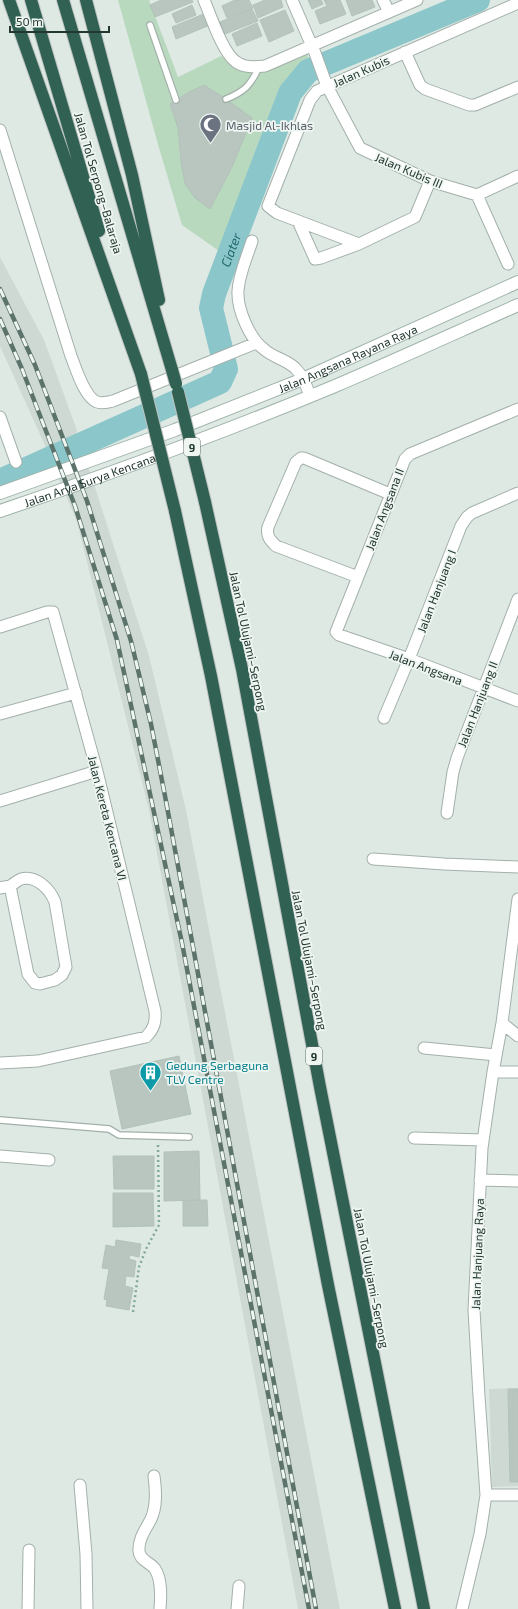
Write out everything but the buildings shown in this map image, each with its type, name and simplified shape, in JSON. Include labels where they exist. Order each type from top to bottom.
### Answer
[{"type":"highway","points":[[9,0],[141,374],[175,511],[211,676],[328,1285],[395,1609]]},
{"type":"highway","name":"Jalan Tol Serpong–Balaraja","points":[[31,0],[141,374]]},
{"type":"highway","name":"Jalan Tol Serpong–Balaraja","points":[[63,0],[172,367]]},
{"type":"highway","points":[[86,0],[132,175],[152,265],[172,367]]},
{"type":"highway","name":"Jalan Tol Ulujami–Serpong","points":[[172,367],[205,502],[242,669],[320,1087],[424,1609]]},
{"type":"street","points":[[204,0],[226,50],[235,62],[248,67],[265,66],[313,50],[389,12],[417,0]]},
{"type":"street","name":"Jalan Kubis III","points":[[292,0],[324,75],[327,86],[360,148],[430,181],[477,196]]},
{"type":"street","points":[[383,0],[389,12]]},
{"type":"street","name":"Jalan Kubis","points":[[298,221],[277,213],[269,208],[268,204],[310,100],[317,91],[518,3]]},
{"type":"street","points":[[405,52],[420,85],[425,89],[469,105],[475,105],[518,87]]},
{"type":"street","points":[[0,130],[71,356],[85,389],[91,398],[98,402],[113,401],[256,343]]},
{"type":"street","points":[[508,264],[477,196],[518,176]]},
{"type":"street","points":[[298,221],[315,259],[321,258],[359,244],[415,217],[430,181]]},
{"type":"street","points":[[298,221],[359,244]]},
{"type":"street","points":[[252,241],[240,276],[238,292],[240,308],[256,343],[265,351],[296,369],[303,379],[310,396]]},
{"type":"street","name":"Jalan Angsana Rayana Raya","points":[[175,430],[303,379],[517,284]]},
{"type":"street","name":"Jalan Angsana Rayana Raya","points":[[180,448],[310,396],[518,305]]},
{"type":"street","name":"Jalan Angsana II","points":[[337,631],[402,464],[410,454],[518,409]]},
{"type":"street","points":[[0,417],[16,462]]},
{"type":"street","points":[[175,430],[180,448]]},
{"type":"street","name":"Jalan Arya Surya Kencana","points":[[0,493],[175,430]]},
{"type":"street","name":"Jalan Arya Surya Kencana","points":[[0,511],[93,480],[180,448]]},
{"type":"street","points":[[358,577],[276,546],[268,537],[268,527],[296,462],[300,458],[304,458],[390,494]]},
{"type":"street","name":"Jalan Hanjuang I","points":[[384,718],[409,659],[461,526],[467,517],[472,513],[518,493]]},
{"type":"street","name":"Jalan Hanjuang II","points":[[447,813],[457,758],[518,599]]},
{"type":"street","name":"Jalan Kereta Kencana VI","points":[[0,627],[47,612],[53,612],[97,771],[155,1011],[152,1032],[146,1037],[38,1061],[0,1063]]},
{"type":"street","name":"Jalan Angsana","points":[[337,631],[339,635],[409,659],[518,701]]},
{"type":"street","points":[[0,714],[76,693]]},
{"type":"street","points":[[0,801],[97,771]]},
{"type":"street","points":[[373,859],[518,867]]},
{"type":"street","points":[[22,879],[31,879],[38,882],[51,892],[55,902],[66,967],[62,975],[55,980],[40,984],[35,983],[28,974],[5,887],[22,879]]},
{"type":"street","name":"Jalan Hanjuang Raya","points":[[462,1609],[480,1534],[486,1495],[474,1310],[483,1140],[502,1023],[518,899]]},
{"type":"street","points":[[502,1023],[518,1036]]},
{"type":"street","points":[[424,1048],[496,1055]]},
{"type":"street","points":[[493,1072],[518,1072]]},
{"type":"street","points":[[414,1138],[483,1140]]},
{"type":"street","points":[[0,1156],[49,1160]]},
{"type":"street","points":[[480,1180],[518,1181]]},
{"type":"street","points":[[154,1476],[156,1490],[155,1505],[151,1519],[142,1536],[139,1553],[142,1559],[154,1568],[158,1576],[161,1600],[160,1609]]},
{"type":"street","points":[[80,1485],[86,1561],[87,1609]]},
{"type":"street","points":[[486,1495],[518,1495]]},
{"type":"street","points":[[28,1609],[29,1550]]},
{"type":"street","points":[[237,1609],[240,1586]]},
{"type":"lane","points":[[150,25],[176,100]]},
{"type":"lane","points":[[226,99],[239,94],[253,80],[259,67]]},
{"type":"lane","points":[[0,1120],[109,1129],[119,1135],[189,1137]]},
{"type":"path","points":[[133,1312],[139,1267],[146,1249],[159,1225],[158,1146]]},
{"type":"shaded area","points":[[0,257],[44,340],[74,422],[149,656],[186,810],[340,1609],[298,1609],[149,810],[77,522],[43,441],[0,346]]},
{"type":"shaded area","points":[[518,1388],[518,1486],[492,1487],[489,1389]]},
{"type":"green space","points":[[118,0],[149,0],[178,77],[221,56],[243,70],[264,72],[307,53],[311,66],[279,88],[219,251],[182,225]]},
{"type":"waterway","name":"Ciater","points":[[0,481],[220,382],[226,369],[211,308],[214,294],[290,93],[308,71],[478,0]]},
{"type":"railway","points":[[0,289],[35,365],[87,501],[131,641],[151,724],[316,1609]]},
{"type":"railway","points":[[0,319],[22,369],[75,506],[117,640],[182,943],[309,1609]]},
{"type":"place","name":"Masjid Al-Ikhlas","points":[[210,144]]},
{"type":"place","name":"Gedung Serbaguna TLV Centre","points":[[151,1092]]}]
